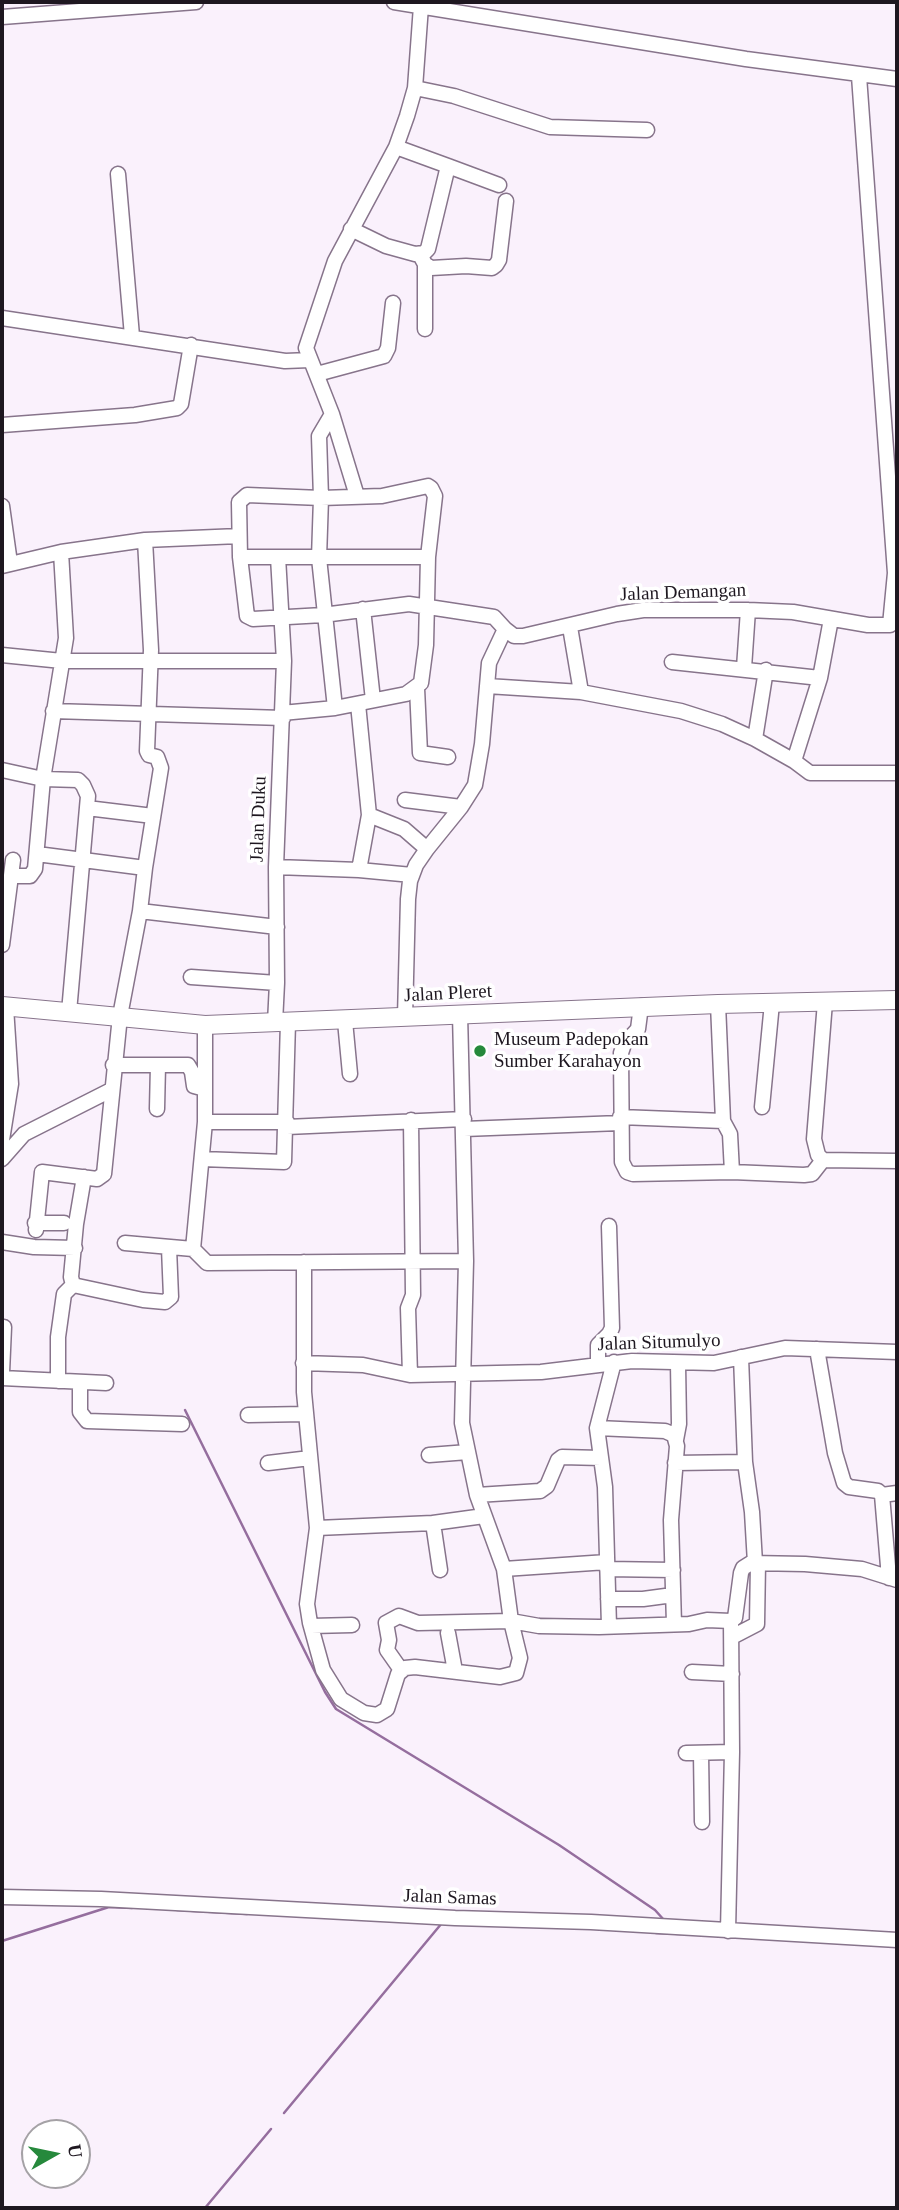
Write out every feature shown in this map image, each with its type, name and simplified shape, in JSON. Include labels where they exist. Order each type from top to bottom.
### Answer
[{"type":"main road","name":"Jalan Pleret","points":[[4,1006],[205,1025],[641,1006],[897,1000]]},
{"type":"street","points":[[2,17],[196,2]]},
{"type":"street","points":[[394,2],[859,76],[897,79]]},
{"type":"street","points":[[357,496],[332,414],[306,348],[335,261],[396,147],[415,88],[421,6]]},
{"type":"street","name":"Jalan Demangan","points":[[505,629],[514,636],[523,636],[643,610],[802,613],[868,625],[893,625],[896,573],[859,76]]},
{"type":"street","points":[[415,88],[466,100],[550,127],[647,131]]},
{"type":"street","points":[[396,147],[499,185]]},
{"type":"street","points":[[425,329],[423,259],[428,250],[448,166]]},
{"type":"street","points":[[118,174],[132,336]]},
{"type":"street","points":[[351,229],[386,246],[423,259],[436,268],[492,268],[499,260],[506,201]]},
{"type":"street","points":[[317,374],[384,356],[388,348],[393,303]]},
{"type":"street","points":[[2,318],[285,361],[310,360]]},
{"type":"street","points":[[2,425],[111,417],[177,408],[181,404],[191,345]]},
{"type":"street","points":[[332,414],[319,436],[321,498],[318,558],[335,708]]},
{"type":"street","points":[[405,1017],[408,899],[412,875],[427,849],[475,785],[491,656],[505,629],[494,617],[427,605],[409,604],[323,615],[253,619],[247,616],[239,536],[239,502],[245,496],[382,496],[424,486],[432,488],[435,496],[428,557],[427,605],[423,677],[417,688],[420,753],[448,757]]},
{"type":"street","points":[[2,506],[6,564],[61,552],[145,540],[239,536]]},
{"type":"street","points":[[64,1223],[35,1226],[42,1172],[98,1179],[104,1174],[113,1065],[161,768],[157,757],[149,755],[147,751],[151,661],[145,540]]},
{"type":"street","points":[[11,876],[30,876],[35,869],[43,779],[66,638],[61,552]]},
{"type":"street","name":"Jalan Duku","points":[[202,1159],[284,1162],[287,1125],[277,983],[276,867],[284,661],[278,557]]},
{"type":"street","points":[[240,558],[428,557]]},
{"type":"street","points":[[363,608],[373,700]]},
{"type":"street","points":[[744,668],[748,610]]},
{"type":"street","points":[[794,761],[820,678],[831,619]]},
{"type":"street","points":[[569,626],[581,692]]},
{"type":"street","points":[[2,655],[62,661],[284,661]]},
{"type":"street","points":[[672,662],[766,670],[820,678]]},
{"type":"street","points":[[755,739],[766,670]]},
{"type":"street","points":[[487,686],[581,692],[696,715],[755,739],[810,773],[897,773]]},
{"type":"street","points":[[53,711],[283,716],[406,694],[417,688]]},
{"type":"street","points":[[358,704],[369,815],[359,870]]},
{"type":"street","points":[[2,770],[43,779],[72,778],[81,782],[88,796],[69,1012]]},
{"type":"street","points":[[405,800],[461,807]]},
{"type":"street","points":[[87,808],[153,816]]},
{"type":"street","points":[[369,815],[404,829],[427,849]]},
{"type":"street","points":[[37,853],[145,868]]},
{"type":"street","points":[[2,945],[5,895],[13,860]]},
{"type":"street","points":[[276,867],[412,875]]},
{"type":"street","points":[[140,911],[277,928]]},
{"type":"street","points":[[191,977],[277,983]]},
{"type":"street","points":[[825,1002],[814,1139],[818,1155],[823,1160],[897,1161]]},
{"type":"street","points":[[762,1107],[772,1003]]},
{"type":"street","points":[[718,1004],[723,1121],[730,1133],[732,1172]]},
{"type":"street","points":[[2,1140],[11,1084],[4,1006]]},
{"type":"street","points":[[641,1006],[638,1029],[624,1044],[621,1053],[622,1162],[627,1172],[804,1175],[812,1174],[823,1160]]},
{"type":"street","points":[[401,1670],[410,1667],[500,1677],[516,1673],[520,1658],[511,1621],[504,1569],[477,1495],[462,1423],[466,1261],[460,1014]]},
{"type":"street","points":[[345,1021],[350,1074]]},
{"type":"street","points":[[193,1249],[205,1122],[205,1025]]},
{"type":"street","points":[[113,1065],[188,1065],[194,1086],[205,1089]]},
{"type":"street","points":[[157,1109],[158,1065]]},
{"type":"street","points":[[2,1159],[24,1134],[111,1090]]},
{"type":"street","points":[[205,1122],[287,1125],[411,1120],[464,1124],[620,1120],[723,1121]]},
{"type":"street","points":[[410,1375],[408,1308],[412,1300],[411,1120]]},
{"type":"street","points":[[73,1284],[71,1277],[75,1223],[84,1177]]},
{"type":"street","points":[[598,1364],[598,1345],[612,1328],[609,1226]]},
{"type":"street","points":[[2,1242],[34,1247],[75,1248]]},
{"type":"street","points":[[125,1243],[193,1249],[207,1263],[466,1261]]},
{"type":"street","points":[[73,1284],[165,1303],[171,1297],[169,1248]]},
{"type":"street","points":[[304,1262],[303,1363],[317,1528],[308,1592],[311,1626],[323,1670],[334,1689],[350,1706],[364,1713],[383,1713],[387,1709],[401,1670]]},
{"type":"street","points":[[58,1381],[58,1337],[64,1294],[73,1284]]},
{"type":"street","points":[[2,1373],[4,1328]]},
{"type":"street","name":"Jalan Situmulyo","points":[[303,1363],[363,1365],[410,1375],[541,1371],[614,1362],[714,1363],[777,1348],[897,1352]]},
{"type":"street","points":[[401,1670],[390,1656],[387,1647],[389,1640],[386,1622],[401,1616],[418,1623],[511,1621],[538,1626],[689,1625],[707,1620],[731,1621],[737,1615],[743,1568],[746,1565],[756,1563],[862,1569],[893,1579],[882,1495],[878,1491],[849,1487],[844,1483],[835,1453],[817,1349]]},
{"type":"street","points":[[732,1637],[757,1624],[756,1563],[745,1462],[741,1357]]},
{"type":"street","points":[[609,1626],[605,1488],[597,1428],[614,1362]]},
{"type":"street","points":[[674,1624],[671,1520],[679,1424],[678,1364]]},
{"type":"street","points":[[2,1378],[106,1383]]},
{"type":"street","points":[[80,1382],[80,1412],[88,1420],[182,1424]]},
{"type":"street","points":[[248,1415],[306,1414]]},
{"type":"street","points":[[597,1428],[665,1431],[674,1435],[676,1440]]},
{"type":"street","points":[[429,1455],[468,1452]]},
{"type":"street","points":[[477,1495],[540,1491],[547,1486],[558,1460],[562,1457],[601,1458]]},
{"type":"street","points":[[268,1463],[310,1458]]},
{"type":"street","points":[[675,1463],[745,1462]]},
{"type":"street","points":[[882,1495],[897,1493]]},
{"type":"street","points":[[317,1528],[433,1523],[484,1516]]},
{"type":"street","points":[[433,1523],[440,1570]]},
{"type":"street","points":[[504,1569],[607,1566],[673,1570]]},
{"type":"street","points":[[607,1599],[643,1599],[673,1595]]},
{"type":"street","points":[[729,1931],[731,1621]]},
{"type":"street","points":[[311,1626],[352,1625]]},
{"type":"street","points":[[448,1633],[455,1671]]},
{"type":"street","points":[[692,1672],[732,1674]]},
{"type":"street","points":[[702,1822],[694,1753],[732,1752]]},
{"type":"street","name":"Jalan Samas","points":[[2,1896],[592,1922],[897,1940]]},
{"type":"waterway","points":[[185,1410],[325,1692],[336,1709],[559,1845],[655,1910],[664,1920]]},
{"type":"waterway","points":[[2,1941],[109,1907],[132,1908]]},
{"type":"waterway","points":[[177,1910],[247,1914]]},
{"type":"waterway","points":[[284,2113],[442,1923]]},
{"type":"waterway","points":[[656,1933],[681,1934]]},
{"type":"waterway","points":[[205,2208],[271,2129]]},
{"type":"place","name":"Museum Padepokan Sumber Karahayon","points":[[480,1051]]}]
